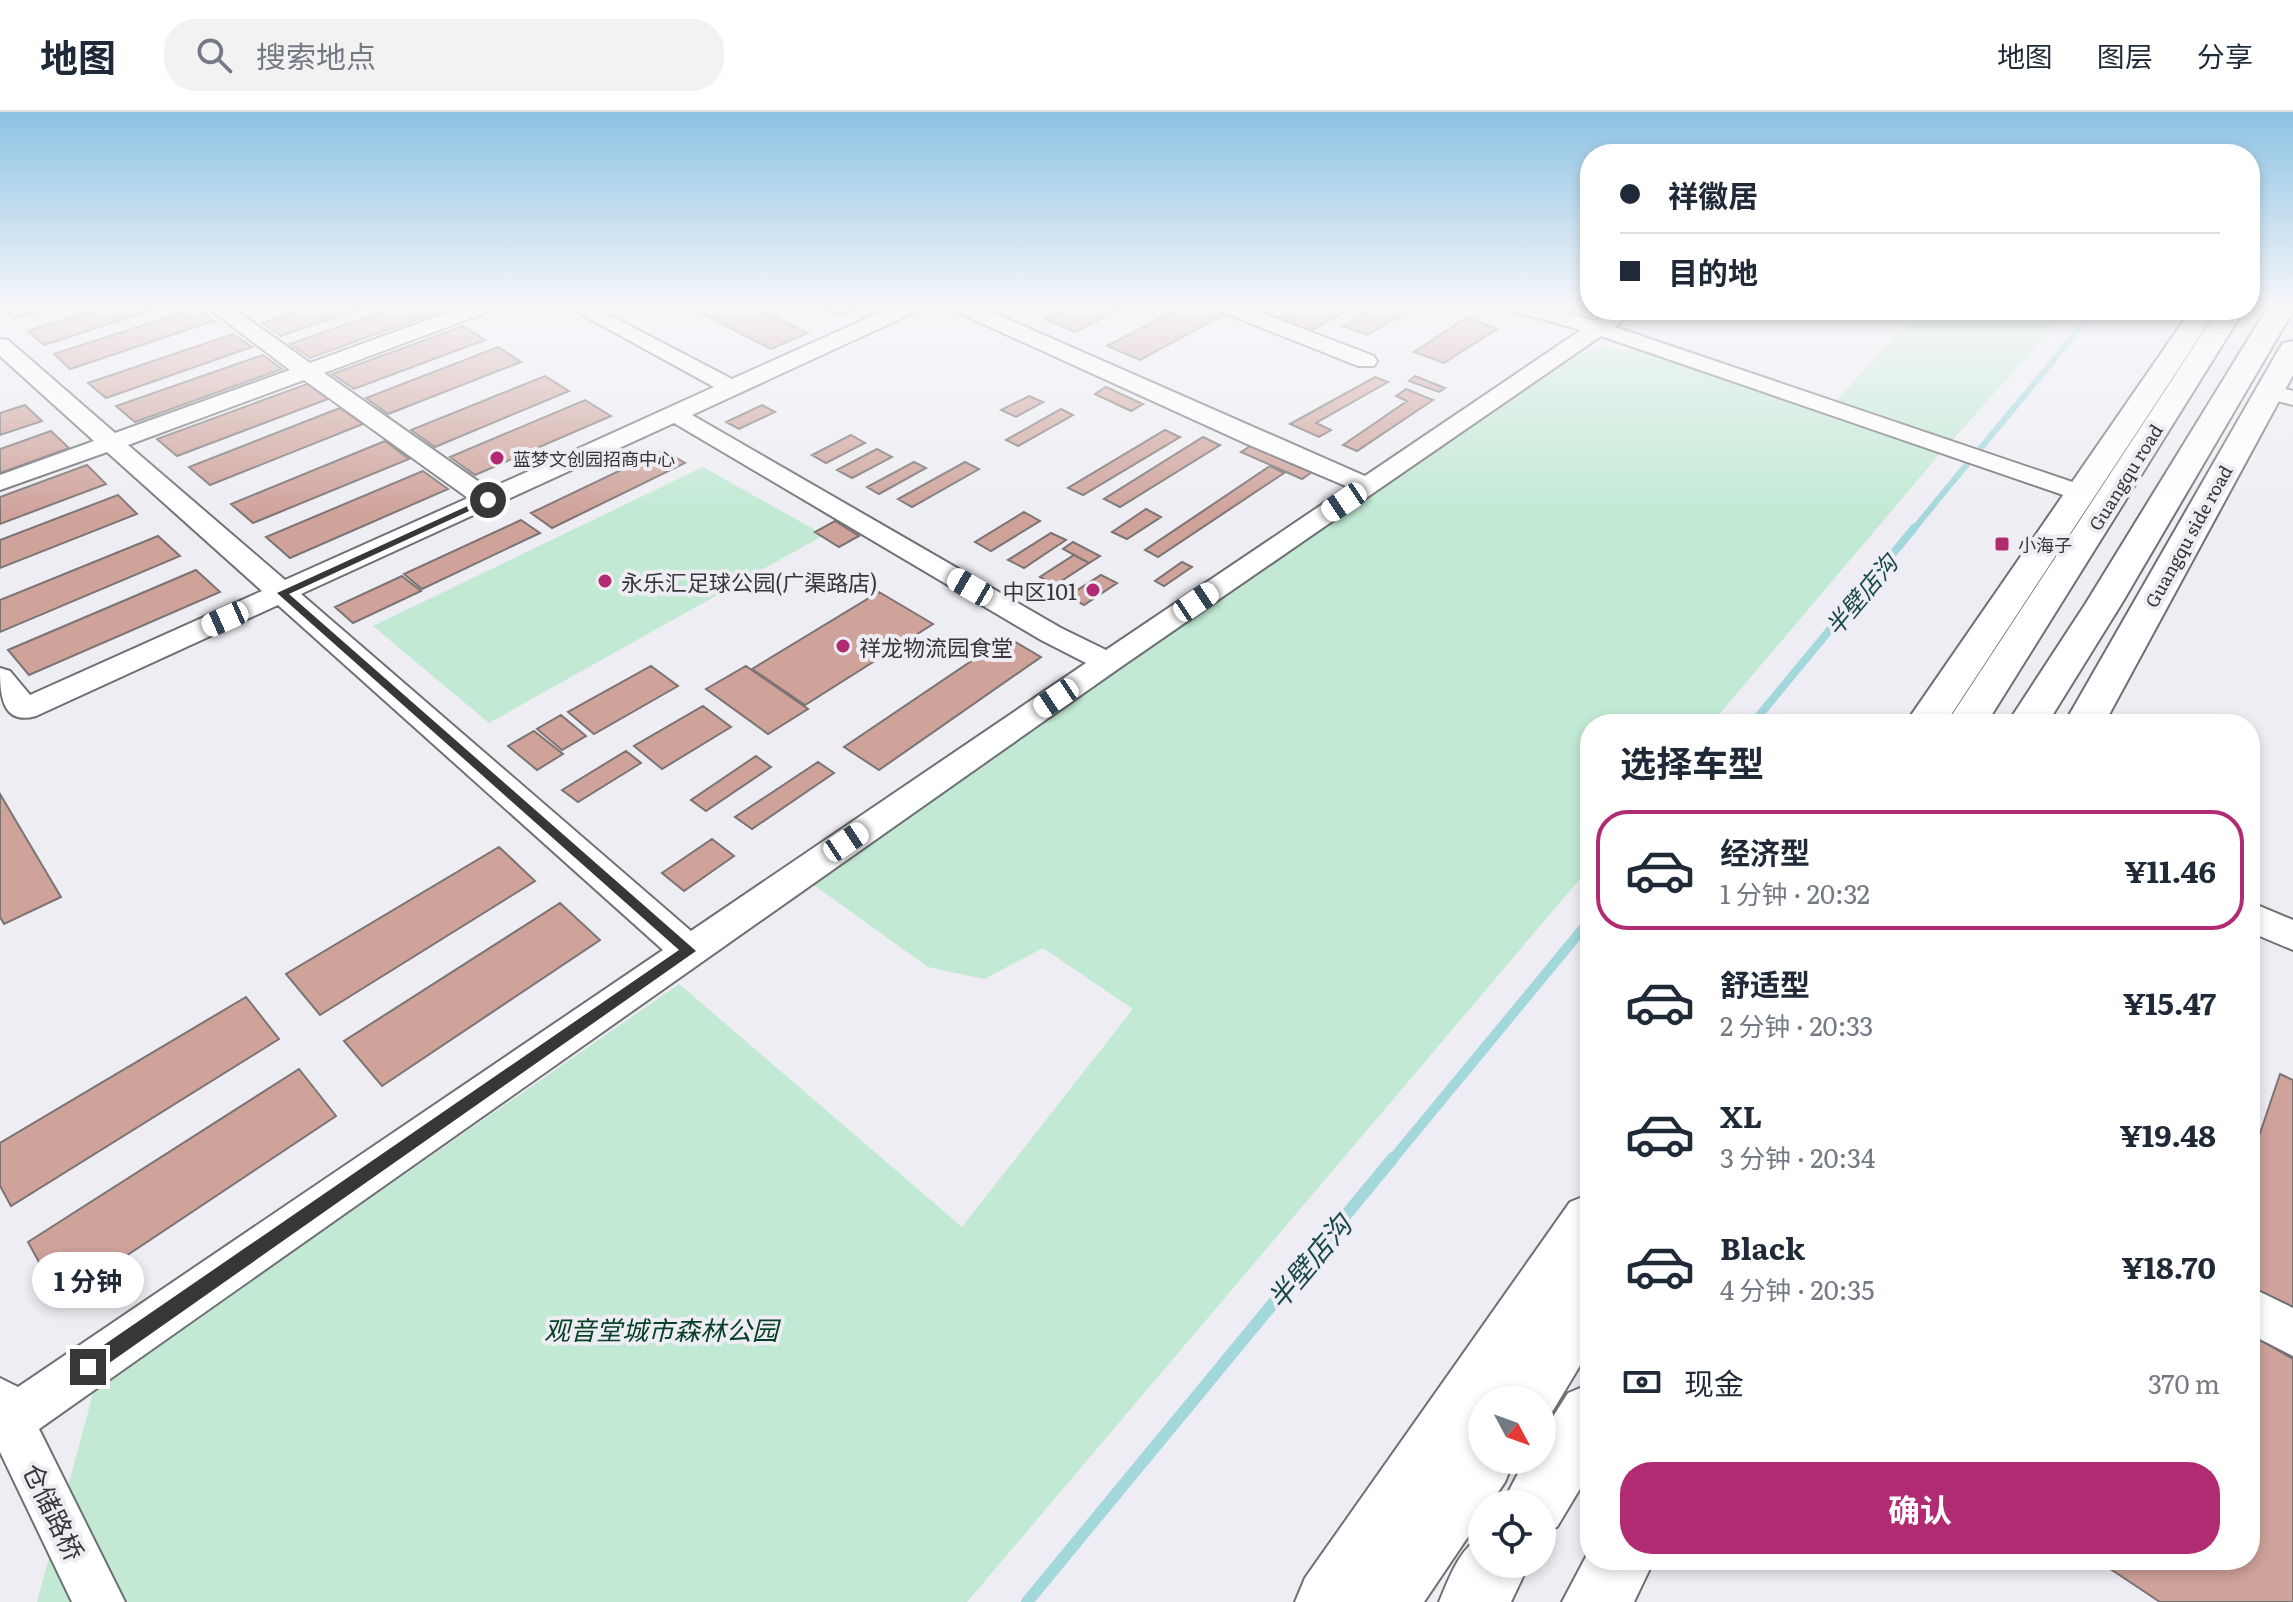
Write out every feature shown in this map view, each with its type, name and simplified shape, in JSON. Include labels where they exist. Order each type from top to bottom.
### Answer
[{"type":"main road","points":[[1932,714],[2159,377]]},
{"type":"main road","name":"Guangqu road","points":[[1972,714],[2188,377]]},
{"type":"main road","points":[[2033,714],[2240,377]]},
{"type":"main road","name":"Guangqu side road","points":[[2090,714],[2281,395]]},
{"type":"main road","points":[[1329,1602],[1580,1235]]},
{"type":"main road","points":[[1533,1386],[1580,1312]]},
{"type":"main road","points":[[1543,1490],[1580,1431]]},
{"type":"main road","points":[[1384,1602],[1473,1474]]},
{"type":"main road","points":[[1596,1602],[1615,1570]]},
{"type":"main road","points":[[1473,1602],[1488,1578]]},
{"type":"street","points":[[36,377],[689,951]]},
{"type":"street","points":[[0,483],[291,377]]},
{"type":"street","points":[[314,377],[488,500]]},
{"type":"street","points":[[710,377],[734,389]]},
{"type":"street","points":[[0,678],[25,709],[761,377]]},
{"type":"street","points":[[1120,377],[1368,486]]},
{"type":"street","points":[[5,1411],[689,951],[1108,662],[1530,377]]},
{"type":"street","points":[[1740,377],[2081,493]]},
{"type":"street","points":[[676,415],[1051,634],[1108,662]]},
{"type":"street","points":[[2260,921],[2293,936]]},
{"type":"street","points":[[2260,1315],[2293,1333]]},
{"type":"street","name":"仓储路桥","points":[[5,1411],[99,1602]]},
{"type":"green space","name":"观音堂城市森林公园","points":[[1542,377],[1717,377],[1825,413],[1858,377],[2009,377],[1719,714],[1580,714],[1580,879],[967,1602],[37,1602],[94,1390],[679,984],[962,1227],[1133,1009],[1043,948],[984,979],[928,967],[811,883]]},
{"type":"green space","name":"永乐汇足球公园(广渠路店)","points":[[703,467],[824,535],[489,723],[373,626]]},
{"type":"building","points":[[107,377],[167,377],[106,398],[88,383]]},
{"type":"building","points":[[201,377],[261,377],[135,422],[116,406]]},
{"type":"building","points":[[336,377],[387,377],[354,389]]},
{"type":"building","points":[[422,377],[484,377],[388,414],[366,398]]},
{"type":"building","points":[[544,377],[569,391],[435,447],[411,430]]},
{"type":"building","points":[[1375,377],[1388,382],[1316,423],[1331,430],[1319,437],[1290,424]]},
{"type":"building","points":[[1416,377],[1445,388],[1439,392],[1409,381]]},
{"type":"building","points":[[307,384],[328,399],[177,456],[157,439]]},
{"type":"building","points":[[1106,387],[1143,404],[1131,411],[1095,394]]},
{"type":"building","points":[[1406,389],[1433,400],[1357,451],[1343,445],[1407,401],[1396,396]]},
{"type":"building","points":[[1029,396],[1043,402],[1016,417],[1001,410]]},
{"type":"building","points":[[585,400],[611,416],[475,475],[450,457]]},
{"type":"building","points":[[25,405],[42,421],[0,435],[0,413]]},
{"type":"building","points":[[762,405],[775,412],[739,429],[726,422]]},
{"type":"building","points":[[340,408],[363,424],[210,485],[189,467]]},
{"type":"building","points":[[1061,409],[1073,415],[1018,446],[1006,440]]},
{"type":"building","points":[[1165,430],[1180,437],[1083,495],[1068,488]]},
{"type":"building","points":[[51,431],[69,448],[0,473],[0,449]]},
{"type":"building","points":[[851,435],[865,443],[826,463],[812,455]]},
{"type":"building","points":[[1203,437],[1220,445],[1120,507],[1104,499]]},
{"type":"building","points":[[385,441],[409,459],[253,523],[231,504]]},
{"type":"building","points":[[1252,445],[1312,472],[1302,479],[1241,452]]},
{"type":"building","points":[[877,449],[892,457],[852,478],[837,470]]},
{"type":"building","points":[[663,450],[685,463],[552,528],[531,513]]},
{"type":"building","points":[[914,462],[926,468],[879,494],[867,487]]},
{"type":"building","points":[[965,462],[979,469],[912,507],[898,499]]},
{"type":"building","points":[[87,465],[106,484],[0,524],[0,497]]},
{"type":"building","points":[[1270,466],[1284,473],[1158,557],[1145,550]]},
{"type":"building","points":[[423,471],[448,489],[290,558],[266,537]]},
{"type":"building","points":[[118,495],[137,514],[0,568],[0,540]]},
{"type":"building","points":[[1146,509],[1161,517],[1127,539],[1112,532]]},
{"type":"building","points":[[1024,512],[1040,521],[991,551],[975,542]]},
{"type":"building","points":[[521,520],[540,533],[422,589],[404,574]]},
{"type":"building","points":[[835,521],[859,536],[839,547],[815,532]]},
{"type":"building","points":[[1051,533],[1066,540],[1024,568],[1008,560]]},
{"type":"building","points":[[158,536],[180,556],[0,632],[0,600]]},
{"type":"building","points":[[1073,542],[1100,556],[1089,563],[1063,549]]},
{"type":"building","points":[[1074,555],[1089,563],[1055,585],[1040,577]]},
{"type":"building","points":[[1182,562],[1192,567],[1164,586],[1155,581]]},
{"type":"building","points":[[196,570],[220,592],[29,675],[8,650]]},
{"type":"building","name":"中区101","points":[[1101,575],[1117,583],[1084,605],[1068,596]]},
{"type":"building","points":[[402,576],[421,591],[353,623],[335,607]]},
{"type":"building","name":"祥龙物流园食堂","points":[[879,592],[933,624],[805,705],[752,669]]},
{"type":"building","points":[[1007,637],[1041,657],[879,770],[844,747]]},
{"type":"building","points":[[651,666],[678,686],[594,734],[568,712]]},
{"type":"building","points":[[746,666],[808,709],[768,734],[706,689]]},
{"type":"building","points":[[703,706],[731,727],[662,769],[634,746]]},
{"type":"building","points":[[561,715],[586,736],[562,750],[537,729]]},
{"type":"building","points":[[534,731],[563,754],[537,770],[508,746]]},
{"type":"building","points":[[626,751],[641,763],[578,802],[562,790]]},
{"type":"building","points":[[756,756],[771,767],[706,811],[691,800]]},
{"type":"building","points":[[818,762],[834,773],[752,829],[735,817]]},
{"type":"building","points":[[0,794],[61,897],[4,924],[0,917]]},
{"type":"building","points":[[712,839],[734,856],[684,891],[662,873]]},
{"type":"building","points":[[499,847],[535,881],[320,1015],[286,974]]},
{"type":"building","points":[[560,903],[600,940],[382,1086],[344,1041]]},
{"type":"building","points":[[246,997],[279,1039],[11,1206],[0,1186],[0,1143]]},
{"type":"building","points":[[299,1069],[336,1116],[60,1300],[28,1242]]},
{"type":"building","points":[[2280,1074],[2293,1080],[2293,1311],[2260,1293],[2260,1133]]},
{"type":"building","points":[[2260,1340],[2293,1359],[2293,1602],[2160,1602],[2112,1570],[2260,1570]]},
{"type":"waterway","name":"半壁店沟","points":[[1980,449],[2040,377]]},
{"type":"waterway","name":"半壁店沟","points":[[1913,530],[1968,463]]},
{"type":"waterway","name":"半壁店沟","points":[[1760,714],[1914,528]]},
{"type":"waterway","name":"半壁店沟","points":[[1392,1160],[1580,932]]},
{"type":"waterway","name":"半壁店沟","points":[[1027,1602],[1393,1158]]},
{"type":"place","name":"蓝梦文创园招商中心","points":[[497,458]]},
{"type":"place","name":"小海子","points":[[2002,544]]},
{"type":"place","name":"永乐汇足球公园(广渠路店)","points":[[605,581]]},
{"type":"place","name":"中区101","points":[[1093,590]]},
{"type":"place","name":"祥龙物流园食堂","points":[[843,646]]},
{"type":"route","points":[[88,1367],[689,951],[282,593],[488,500]]}]
